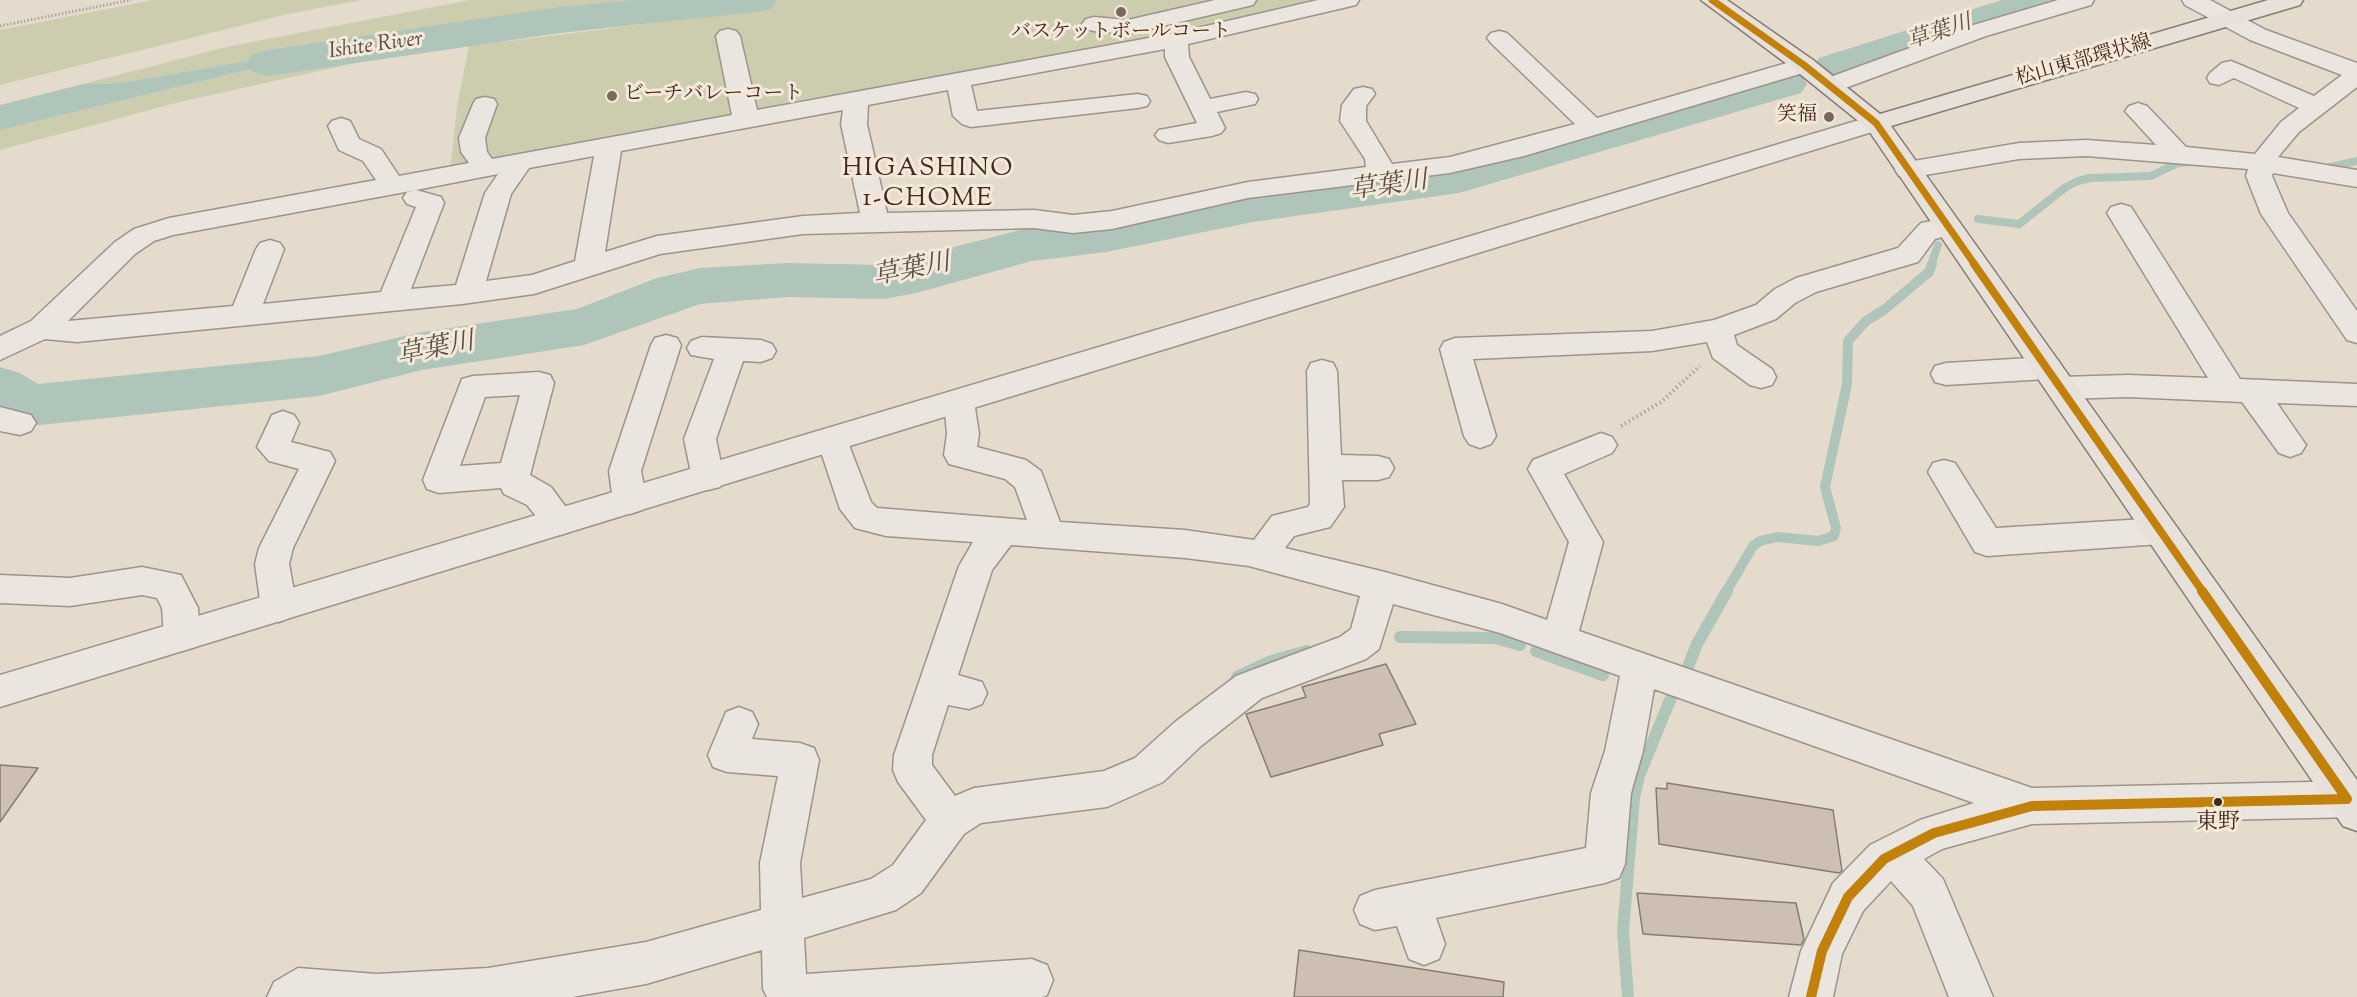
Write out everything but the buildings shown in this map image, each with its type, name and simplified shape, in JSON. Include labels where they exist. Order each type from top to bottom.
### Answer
[{"type":"main road","points":[[1712,0],[1831,85],[1876,123],[2354,804]]},
{"type":"main road","name":"松山東部環状線","points":[[1876,123],[2292,0]]},
{"type":"street","points":[[1094,24],[1128,27],[1245,0]]},
{"type":"street","points":[[1831,85],[1978,31],[2083,0]]},
{"type":"street","points":[[2193,0],[2284,46],[2322,57],[2356,76],[2290,127],[2271,148],[2262,163],[2259,176],[2275,214],[2357,333]]},
{"type":"street","points":[[0,349],[41,328],[67,306],[124,248],[144,235],[168,226],[404,192],[485,168],[1176,40],[1325,2]]},
{"type":"street","points":[[728,36],[746,119]]},
{"type":"street","points":[[1168,135],[1212,128],[1177,57],[1176,40]]},
{"type":"street","points":[[1497,44],[1592,127]]},
{"type":"street","points":[[41,328],[77,332],[468,293],[534,284],[657,245],[803,225],[1034,219],[1073,224],[1112,220],[1248,190],[1450,165],[1592,127],[1804,65]]},
{"type":"street","points":[[2219,78],[2231,68],[2317,107]]},
{"type":"street","points":[[958,82],[966,116],[971,119],[1138,101]]},
{"type":"street","points":[[1363,94],[1354,105],[1353,121],[1378,159],[1381,175]]},
{"type":"street","points":[[856,99],[854,124],[876,222]]},
{"type":"street","points":[[1202,108],[1246,99]]},
{"type":"street","points":[[485,104],[472,138],[474,152],[485,168]]},
{"type":"street","points":[[2138,111],[2178,153]]},
{"type":"street","points":[[0,690],[708,478],[1477,242],[1876,123]]},
{"type":"street","points":[[341,126],[348,144],[372,155],[404,192],[431,204],[392,301]]},
{"type":"street","points":[[588,267],[609,146]]},
{"type":"street","points":[[1908,170],[2051,148],[2178,153],[2345,175],[2357,179]]},
{"type":"street","points":[[468,293],[498,193],[520,162]]},
{"type":"street","points":[[2121,213],[2241,391],[2290,445]]},
{"type":"street","points":[[1480,436],[1455,349],[1652,340],[1718,330],[1766,312],[1785,296],[1806,285],[1908,255],[1930,229],[1948,227]]},
{"type":"street","points":[[244,316],[270,249]]},
{"type":"street","points":[[1718,330],[1724,351],[1761,377]]},
{"type":"street","points":[[630,501],[625,471],[666,345]]},
{"type":"street","points":[[708,478],[700,439],[731,350]]},
{"type":"street","points":[[1264,556],[1272,538],[1284,525],[1318,519],[1327,507],[1322,371]]},
{"type":"street","points":[[1946,374],[2054,378],[2128,386],[2357,395]]},
{"type":"street","points":[[959,401],[963,434],[960,455],[1014,469],[1029,480],[1044,518],[1042,534]]},
{"type":"street","points":[[279,607],[272,564],[276,548],[319,461],[280,452],[273,447],[283,423]]},
{"type":"street","points":[[833,440],[857,510],[867,519],[886,524],[1185,544],[1264,556],[1382,585],[1502,619],[2032,806]]},
{"type":"street","points":[[1559,639],[1586,542],[1544,469],[1601,445]]},
{"type":"street","points":[[1325,467],[1378,468]]},
{"type":"street","points":[[1944,472],[1987,542],[2161,531]]},
{"type":"street","points":[[514,475],[516,485],[539,496],[560,522]]},
{"type":"street","points":[[950,820],[912,770],[913,756],[952,690],[976,566],[987,547],[1002,532]]},
{"type":"street","points":[[0,589],[70,592],[142,581],[169,585],[180,608],[182,636]]},
{"type":"street","points":[[289,997],[298,990],[377,996],[488,990],[646,963],[881,896],[907,879],[922,854],[950,820],[974,806],[1107,789],[1149,770],[1188,734],[1249,687],[1353,648],[1366,638],[1382,585]]},
{"type":"street","points":[[1424,944],[1393,906],[1605,864],[1611,793],[1624,751],[1640,668]]},
{"type":"street","points":[[739,724],[727,755],[800,760],[780,863],[779,893],[784,923],[785,989],[803,996],[1032,980]]},
{"type":"street","points":[[1811,997],[1822,951],[1848,897],[1884,859],[1934,833],[2032,806],[2354,804]]},
{"type":"street","points":[[1893,854],[1928,893],[1971,997]]},
{"type":"path","points":[[0,26],[131,0]]},
{"type":"path","points":[[1601,445],[1602,436],[1661,402],[1696,372],[1718,330]]},
{"type":"shaded area","points":[[153,0],[362,0],[288,14],[0,85],[0,30]]},
{"type":"shaded area","points":[[470,0],[1313,0],[1185,34],[964,76],[800,100],[450,172],[457,106],[469,46],[767,9],[554,28],[359,62],[180,102],[0,150],[0,130],[247,70],[340,53],[247,61],[120,83],[83,84],[226,47]]},
{"type":"shaded area","points":[[351,51],[247,70],[0,130],[0,105],[83,84],[120,83],[247,61]]},
{"type":"waterway","name":"Ishite River","points":[[268,63],[560,20],[756,0]]},
{"type":"waterway","name":"草葉川","points":[[1835,67],[2044,0]]},
{"type":"waterway","name":"草葉川","points":[[0,387],[30,405],[319,376],[422,351],[584,326],[675,291],[700,286],[788,280],[884,282],[916,276],[1032,244],[1106,236],[1253,206],[1459,178],[1785,84]]},
{"type":"waterway","points":[[2323,169],[2357,161]]},
{"type":"waterway","points":[[1978,219],[2019,224],[2066,187],[2078,181],[2090,178],[2151,176],[2178,163],[2192,162]]},
{"type":"waterway","points":[[1931,265],[1938,245]]},
{"type":"waterway","points":[[1726,592],[1753,546],[1760,541],[1777,537],[1818,541],[1834,536],[1836,528],[1825,487],[1847,384],[1848,341],[1866,321],[1885,309],[1929,272],[1932,264]]},
{"type":"waterway","points":[[2,401],[16,397]]},
{"type":"waterway","points":[[1686,672],[1697,644],[1727,591]]},
{"type":"waterway","points":[[1400,637],[1495,638],[1520,645]]},
{"type":"waterway","points":[[1237,677],[1271,661],[1307,651]]},
{"type":"waterway","points":[[1536,651],[1603,675]]},
{"type":"waterway","points":[[1628,997],[1623,931],[1634,798],[1639,776],[1672,695]]},
{"type":"transit line","points":[[1712,0],[1804,65],[1876,123],[2347,799]]},
{"type":"transit line","points":[[1811,997],[1822,951],[1848,897],[1884,859],[1934,833],[2032,806],[2347,799]]},
{"type":"place","name":"バスケットボールコート","points":[[1121,12]]},
{"type":"place","name":"ビーチバレーコート","points":[[612,96]]},
{"type":"place","name":"笑福","points":[[1829,117]]},
{"type":"place","name":"東野","points":[[2218,802]]},
{"type":"district","name":"HIGASHINO 1-CHOME","points":[[928,186]]}]
